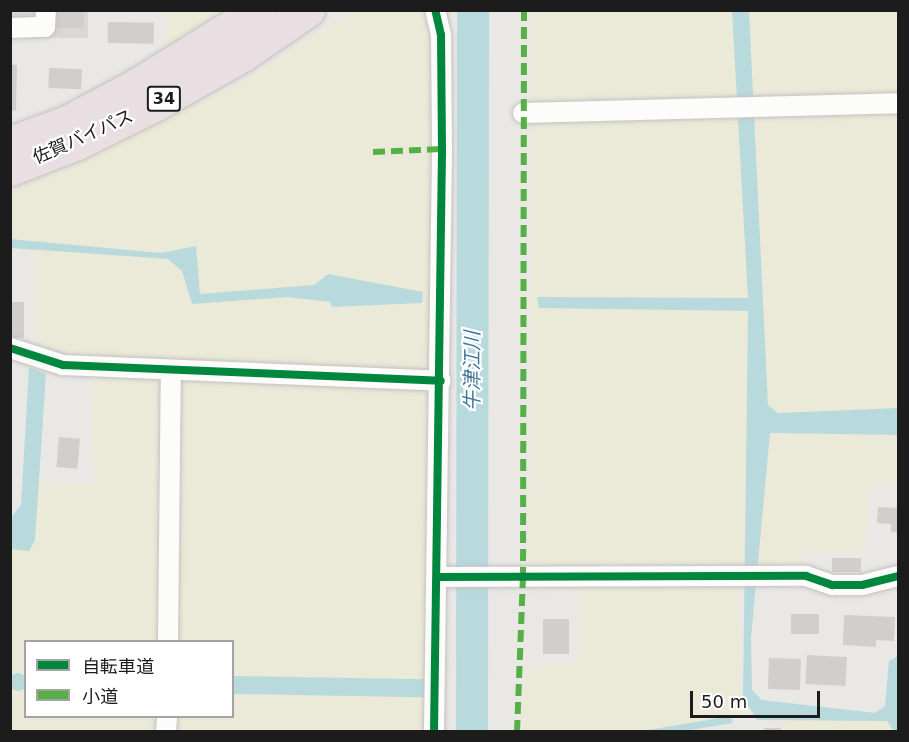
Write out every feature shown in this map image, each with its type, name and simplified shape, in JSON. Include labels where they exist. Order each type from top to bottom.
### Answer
[{"type":"highway","name":"佐賀バイパス","points":[[10,170],[77,143],[154,105],[242,55],[309,10]]},
{"type":"highway","name":"佐賀バイパス","points":[[10,143],[65,123],[135,86],[243,15]]},
{"type":"street","points":[[10,28],[45,27],[46,10]]},
{"type":"street","points":[[434,732],[439,578],[441,381],[441,35],[435,10]]},
{"type":"street","points":[[523,113],[898,103]]},
{"type":"street","points":[[10,348],[63,365],[171,372],[441,381]]},
{"type":"street","points":[[168,640],[171,372]]},
{"type":"street","points":[[439,578],[806,576],[842,585],[862,585],[898,576]]},
{"type":"shaded area","points":[[10,11],[88,11],[88,38],[10,38]]},
{"type":"green space","points":[[223,10],[166,47],[167,11]]},
{"type":"green space","points":[[353,11],[423,11],[432,41],[433,357],[426,731],[11,731],[11,529],[31,480],[95,485],[90,361],[35,341],[35,248],[11,245],[11,186],[127,138],[240,82]]},
{"type":"green space","points":[[531,11],[898,11],[898,486],[870,485],[864,550],[803,553],[804,586],[739,587],[742,717],[706,725],[706,731],[522,732],[525,667],[578,661],[579,590],[529,591]]},
{"type":"green space","points":[[786,714],[896,717],[898,731],[786,732]]},
{"type":"water","points":[[732,11],[749,11],[768,405],[778,413],[898,408],[898,435],[770,433],[751,638],[752,690],[762,700],[875,713],[885,706],[889,661],[898,656],[898,731],[894,731],[887,721],[757,720],[743,697],[748,311],[539,308],[537,297],[748,298]]},
{"type":"water","points":[[10,239],[161,253],[196,246],[200,294],[314,285],[328,274],[423,292],[422,303],[332,307],[330,302],[287,297],[192,304],[182,271],[168,259],[11,248]]},
{"type":"water","points":[[29,367],[46,374],[35,540],[29,551],[10,549],[11,517],[21,505]]},
{"type":"water","points":[[14,673],[24,674],[24,690],[14,691],[9,686],[9,678]]},
{"type":"water","points":[[234,676],[425,679],[425,697],[234,694]]},
{"type":"water","points":[[731,716],[733,723],[684,731],[642,731]]},
{"type":"building","points":[[57,10],[84,10],[84,28],[57,28]]},
{"type":"building","points":[[108,22],[154,23],[154,44],[108,43]]},
{"type":"building","points":[[10,64],[17,65],[16,111],[10,110]]},
{"type":"building","points":[[49,68],[82,69],[81,89],[48,88]]},
{"type":"building","points":[[10,302],[24,302],[24,338],[10,338]]},
{"type":"building","points":[[59,437],[80,439],[77,469],[56,467]]},
{"type":"building","points":[[878,507],[898,508],[898,533],[891,532],[891,524],[877,523]]},
{"type":"building","points":[[832,558],[861,558],[861,572],[832,572]]},
{"type":"building","points":[[791,614],[819,614],[819,634],[791,634]]},
{"type":"building","points":[[844,615],[895,617],[894,641],[876,640],[876,647],[843,645]]},
{"type":"building","points":[[543,619],[569,619],[569,654],[543,654]]},
{"type":"building","points":[[807,655],[847,657],[845,686],[805,684]]},
{"type":"building","points":[[769,658],[801,659],[800,690],[768,689]]},
{"type":"building","points":[[764,728],[781,728],[781,732],[764,732]]},
{"type":"waterway","name":"牛津江川","points":[[472,732],[473,10]]},
{"type":"marked path","points":[[517,732],[523,579],[524,10]]},
{"type":"marked path","points":[[373,152],[442,149]]},
{"type":"cycle path","points":[[434,732],[442,149],[441,35],[435,10]]},
{"type":"cycle path","points":[[10,348],[63,365],[441,381]]},
{"type":"cycle path","points":[[439,577],[806,576],[832,585],[862,585],[898,576]]}]
